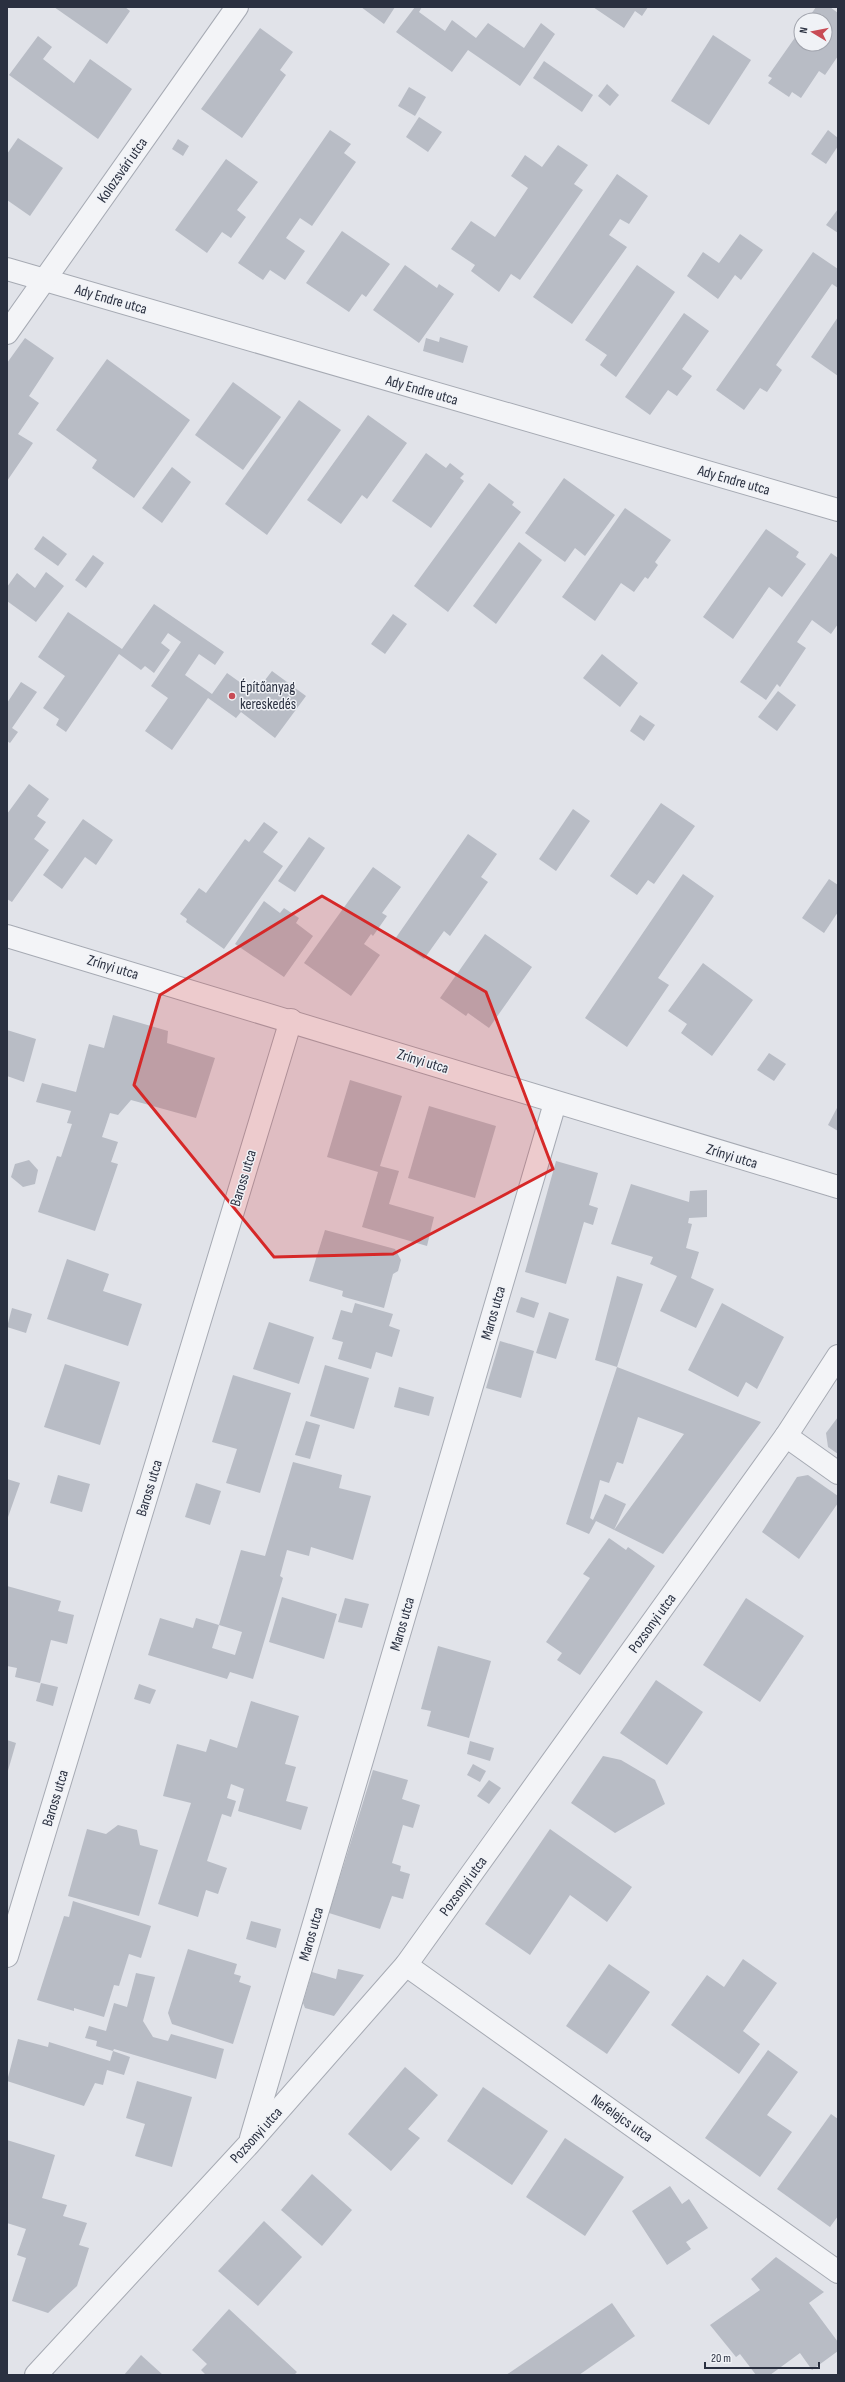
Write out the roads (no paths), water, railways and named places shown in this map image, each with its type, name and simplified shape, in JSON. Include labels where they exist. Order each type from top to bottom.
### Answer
[{"type":"street","name":"Kolozsvári utca","points":[[7,333],[237,7]]},
{"type":"street","name":"Ady Endre utca","points":[[7,269],[838,510]]},
{"type":"street","name":"Zrínyi utca","points":[[7,936],[291,1020],[555,1103],[838,1187]]},
{"type":"street","name":"Baross utca","points":[[7,1956],[291,1020]]},
{"type":"street","name":"Maros utca","points":[[249,2144],[555,1103]]},
{"type":"street","name":"Pozsonyi utca","points":[[36,2375],[249,2144],[406,1965],[786,1436],[838,1356]]},
{"type":"street","points":[[786,1436],[838,1473]]},
{"type":"street","name":"Nefelejcs utca","points":[[406,1965],[838,2272]]},
{"type":"place","name":"Építőanyag kereskedés","points":[[232,696]]}]
